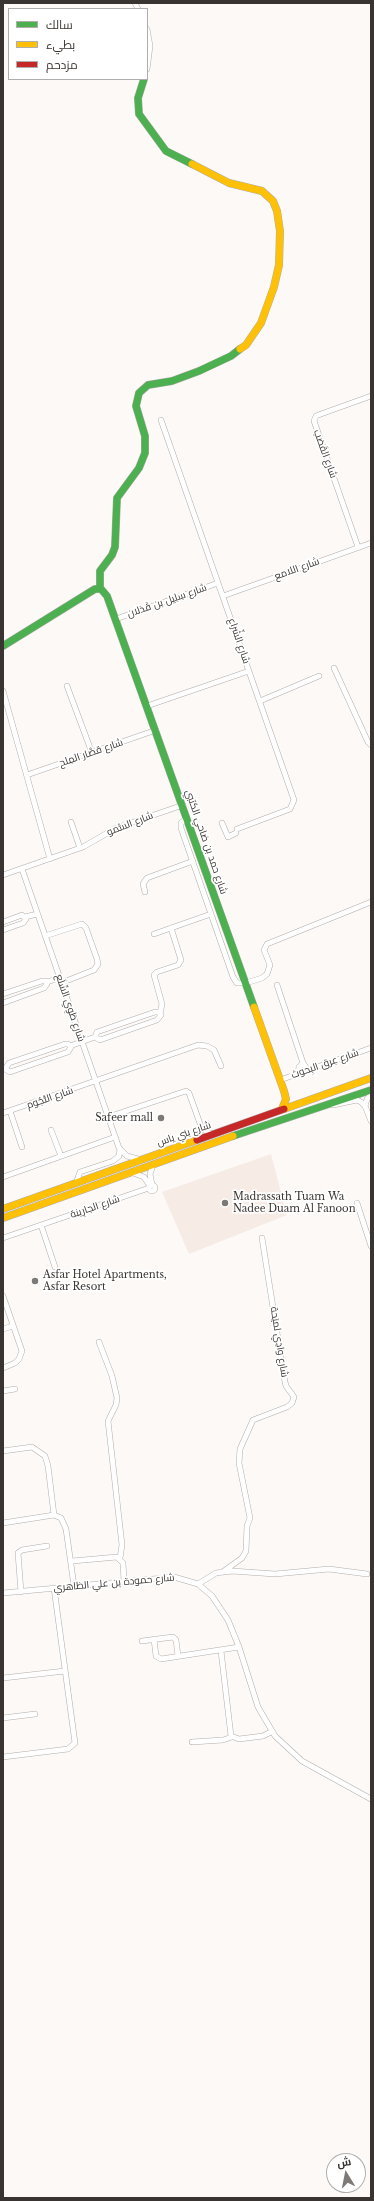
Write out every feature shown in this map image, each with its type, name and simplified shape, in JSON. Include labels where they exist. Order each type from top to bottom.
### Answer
[{"type":"street","points":[[148,34],[150,46],[148,61]]},
{"type":"street","points":[[3,646],[92,593],[102,591],[100,571],[112,555],[115,547],[117,498],[139,468],[145,453],[145,436],[136,406],[139,393],[148,385],[172,381],[198,371],[231,356],[246,345],[262,323],[274,287],[279,265],[280,231],[277,211],[273,201],[262,191],[229,182],[166,151],[151,133],[139,114],[138,98],[144,80]]},
{"type":"street","name":"شارع القَصَب","points":[[358,547],[314,421],[316,416],[371,396]]},
{"type":"street","name":"شارع الشِّراع","points":[[161,420],[294,802],[288,810],[237,831],[228,837],[222,823]]},
{"type":"street","name":"شارع اللامع","points":[[223,596],[371,543]]},
{"type":"street","name":"شارع سِلِيل بن قَذلان","points":[[116,619],[218,583]]},
{"type":"street","name":"شارع حمد بن ضاحي الكتبي","points":[[102,591],[116,619],[188,818],[286,1099]]},
{"type":"street","points":[[334,668],[368,742],[371,745]]},
{"type":"street","points":[[147,706],[249,671]]},
{"type":"street","points":[[260,701],[319,676]]},
{"type":"street","points":[[67,686],[92,753]]},
{"type":"street","points":[[3,692],[50,859]]},
{"type":"street","name":"شارع قصَّار المِلح","points":[[27,775],[156,730]]},
{"type":"street","name":"شارع السُّمو","points":[[3,875],[80,848],[116,828],[183,805]]},
{"type":"street","points":[[188,818],[182,821],[181,826],[234,979],[239,983],[246,983],[262,978],[268,972],[270,965],[264,950],[267,944],[371,902]]},
{"type":"street","points":[[71,822],[80,848]]},
{"type":"street","points":[[145,892],[143,884],[146,878],[193,861]]},
{"type":"street","name":"شارع طَوِي السِّلَع","points":[[22,868],[119,1148]]},
{"type":"street","points":[[3,922],[22,915],[25,917],[37,914]]},
{"type":"street","points":[[154,934],[211,914]]},
{"type":"street","points":[[3,930],[23,923],[25,917]]},
{"type":"street","points":[[3,994],[43,980],[47,982],[60,980],[92,971],[97,966],[98,959],[86,928],[82,924],[45,936]]},
{"type":"street","points":[[95,1037],[100,1040],[159,1019],[162,1004],[154,978],[156,973],[178,965],[181,960],[171,928]]},
{"type":"street","points":[[3,1003],[44,988],[47,982]]},
{"type":"street","points":[[276,985],[303,1063],[308,1070]]},
{"type":"street","points":[[70,1046],[68,1052],[12,1072],[7,1072],[5,1069],[9,1063],[67,1044],[70,1046],[82,1042],[95,1037],[98,1032],[155,1012],[160,1014]]},
{"type":"street","name":"شارع النُّجُوم","points":[[3,1114],[198,1045],[207,1046],[214,1050],[221,1066]]},
{"type":"street","name":"شارع عِرق البِحوث","points":[[280,1080],[371,1048]]},
{"type":"street","points":[[298,1073],[299,1067],[303,1063]]},
{"type":"street","name":"شارع بني ياس","points":[[3,1209],[371,1078]]},
{"type":"street","name":"شارع بني ياس","points":[[3,1218],[371,1090]]},
{"type":"street","points":[[108,1117],[186,1091],[189,1093],[202,1129],[214,1134]]},
{"type":"street","points":[[365,1106],[367,1099],[371,1095]]},
{"type":"street","points":[[314,1110],[319,1097]]},
{"type":"street","points":[[282,1109],[286,1099],[297,1104]]},
{"type":"street","points":[[331,1105],[340,1105],[357,1100],[365,1106],[369,1112],[371,1121]]},
{"type":"street","points":[[10,1111],[22,1147]]},
{"type":"street","points":[[51,1130],[61,1156]]},
{"type":"street","points":[[3,1177],[115,1137]]},
{"type":"street","points":[[119,1148],[127,1156],[141,1159]]},
{"type":"street","points":[[76,1183],[80,1172],[119,1156],[119,1148]]},
{"type":"street","points":[[150,1186],[150,1174],[153,1165]]},
{"type":"street","points":[[94,1186],[93,1180],[108,1174],[112,1170]]},
{"type":"street","points":[[132,1172],[144,1177],[150,1186]]},
{"type":"street","name":"شارع الجارِينة","points":[[3,1238],[150,1186]]},
{"type":"street","points":[[357,1203],[371,1246]]},
{"type":"street","points":[[41,1225],[56,1267]]},
{"type":"street","name":"شارع وادِي لميَحة","points":[[224,1571],[242,1558],[246,1551],[247,1526],[250,1518],[239,1463],[240,1448],[253,1420],[287,1408],[292,1403],[294,1397],[286,1386],[284,1377],[262,1238]]},
{"type":"street","points":[[3,1296],[20,1346],[21,1355],[15,1363],[3,1368]]},
{"type":"street","points":[[3,1329],[13,1326]]},
{"type":"street","points":[[99,1342],[112,1376],[117,1398],[116,1405],[108,1421],[122,1545],[120,1558],[123,1563],[124,1581]]},
{"type":"street","points":[[3,1391],[15,1389]]},
{"type":"street","points":[[3,1451],[32,1447],[45,1456],[54,1515]]},
{"type":"street","points":[[3,1523],[54,1515],[64,1521],[72,1561],[74,1586]]},
{"type":"street","points":[[21,1592],[18,1553],[22,1550],[47,1546]]},
{"type":"street","points":[[72,1561],[114,1556],[120,1558]]},
{"type":"street","points":[[198,1584],[209,1575],[224,1571],[241,1570],[284,1574],[329,1569],[367,1574]]},
{"type":"street","name":"شارع حمودة بن علي الظاهري","points":[[3,1593],[174,1577],[198,1584],[221,1608],[239,1647],[254,1698],[271,1732],[302,1761],[371,1800]]},
{"type":"street","points":[[3,1758],[68,1749],[74,1746],[75,1741],[54,1588]]},
{"type":"street","points":[[142,1641],[175,1638],[178,1656]]},
{"type":"street","points":[[154,1639],[157,1657],[178,1656],[239,1647]]},
{"type":"street","points":[[221,1650],[229,1731],[232,1737]]},
{"type":"street","points":[[3,1678],[65,1671]]},
{"type":"street","points":[[3,1718],[35,1714]]},
{"type":"street","points":[[192,1742],[223,1740],[232,1737],[239,1739],[263,1736],[271,1732]]},
{"type":"shaded area","name":"Madrassath Tuam Wa Nadee Duam Al Fanoon","points":[[271,1154],[287,1215],[189,1254],[162,1192]]},
{"type":"traffic: fast","points":[[144,80],[138,98],[139,114],[166,151],[192,164]]},
{"type":"traffic: fast","points":[[100,589],[100,571],[112,555],[115,547],[117,498],[139,468],[145,453],[145,436],[136,406],[139,393],[148,385],[172,381],[199,371],[231,356],[240,349]]},
{"type":"traffic: fast","points":[[3,646],[95,589],[101,589],[107,596],[254,1007]]},
{"type":"traffic: fast","points":[[233,1136],[371,1090]]},
{"type":"traffic: slow","points":[[192,164],[229,183],[262,191],[273,201],[277,211],[280,231],[279,265],[274,287],[261,323],[246,345],[240,349]]},
{"type":"traffic: slow","points":[[254,1007],[284,1091],[286,1099],[282,1109]]},
{"type":"traffic: slow","points":[[284,1109],[371,1078]]},
{"type":"traffic: slow","points":[[3,1218],[233,1136]]},
{"type":"traffic: slow","points":[[3,1209],[197,1140]]},
{"type":"traffic: jam","points":[[197,1140],[284,1109]]},
{"type":"place","name":"Safeer mall","points":[[161,1118]]},
{"type":"place","name":"Madrassath Tuam Wa Nadee Duam Al Fanoon","points":[[225,1203]]},
{"type":"place","name":"Asfar Hotel Apartments, Asfar Resort","points":[[35,1281]]}]
